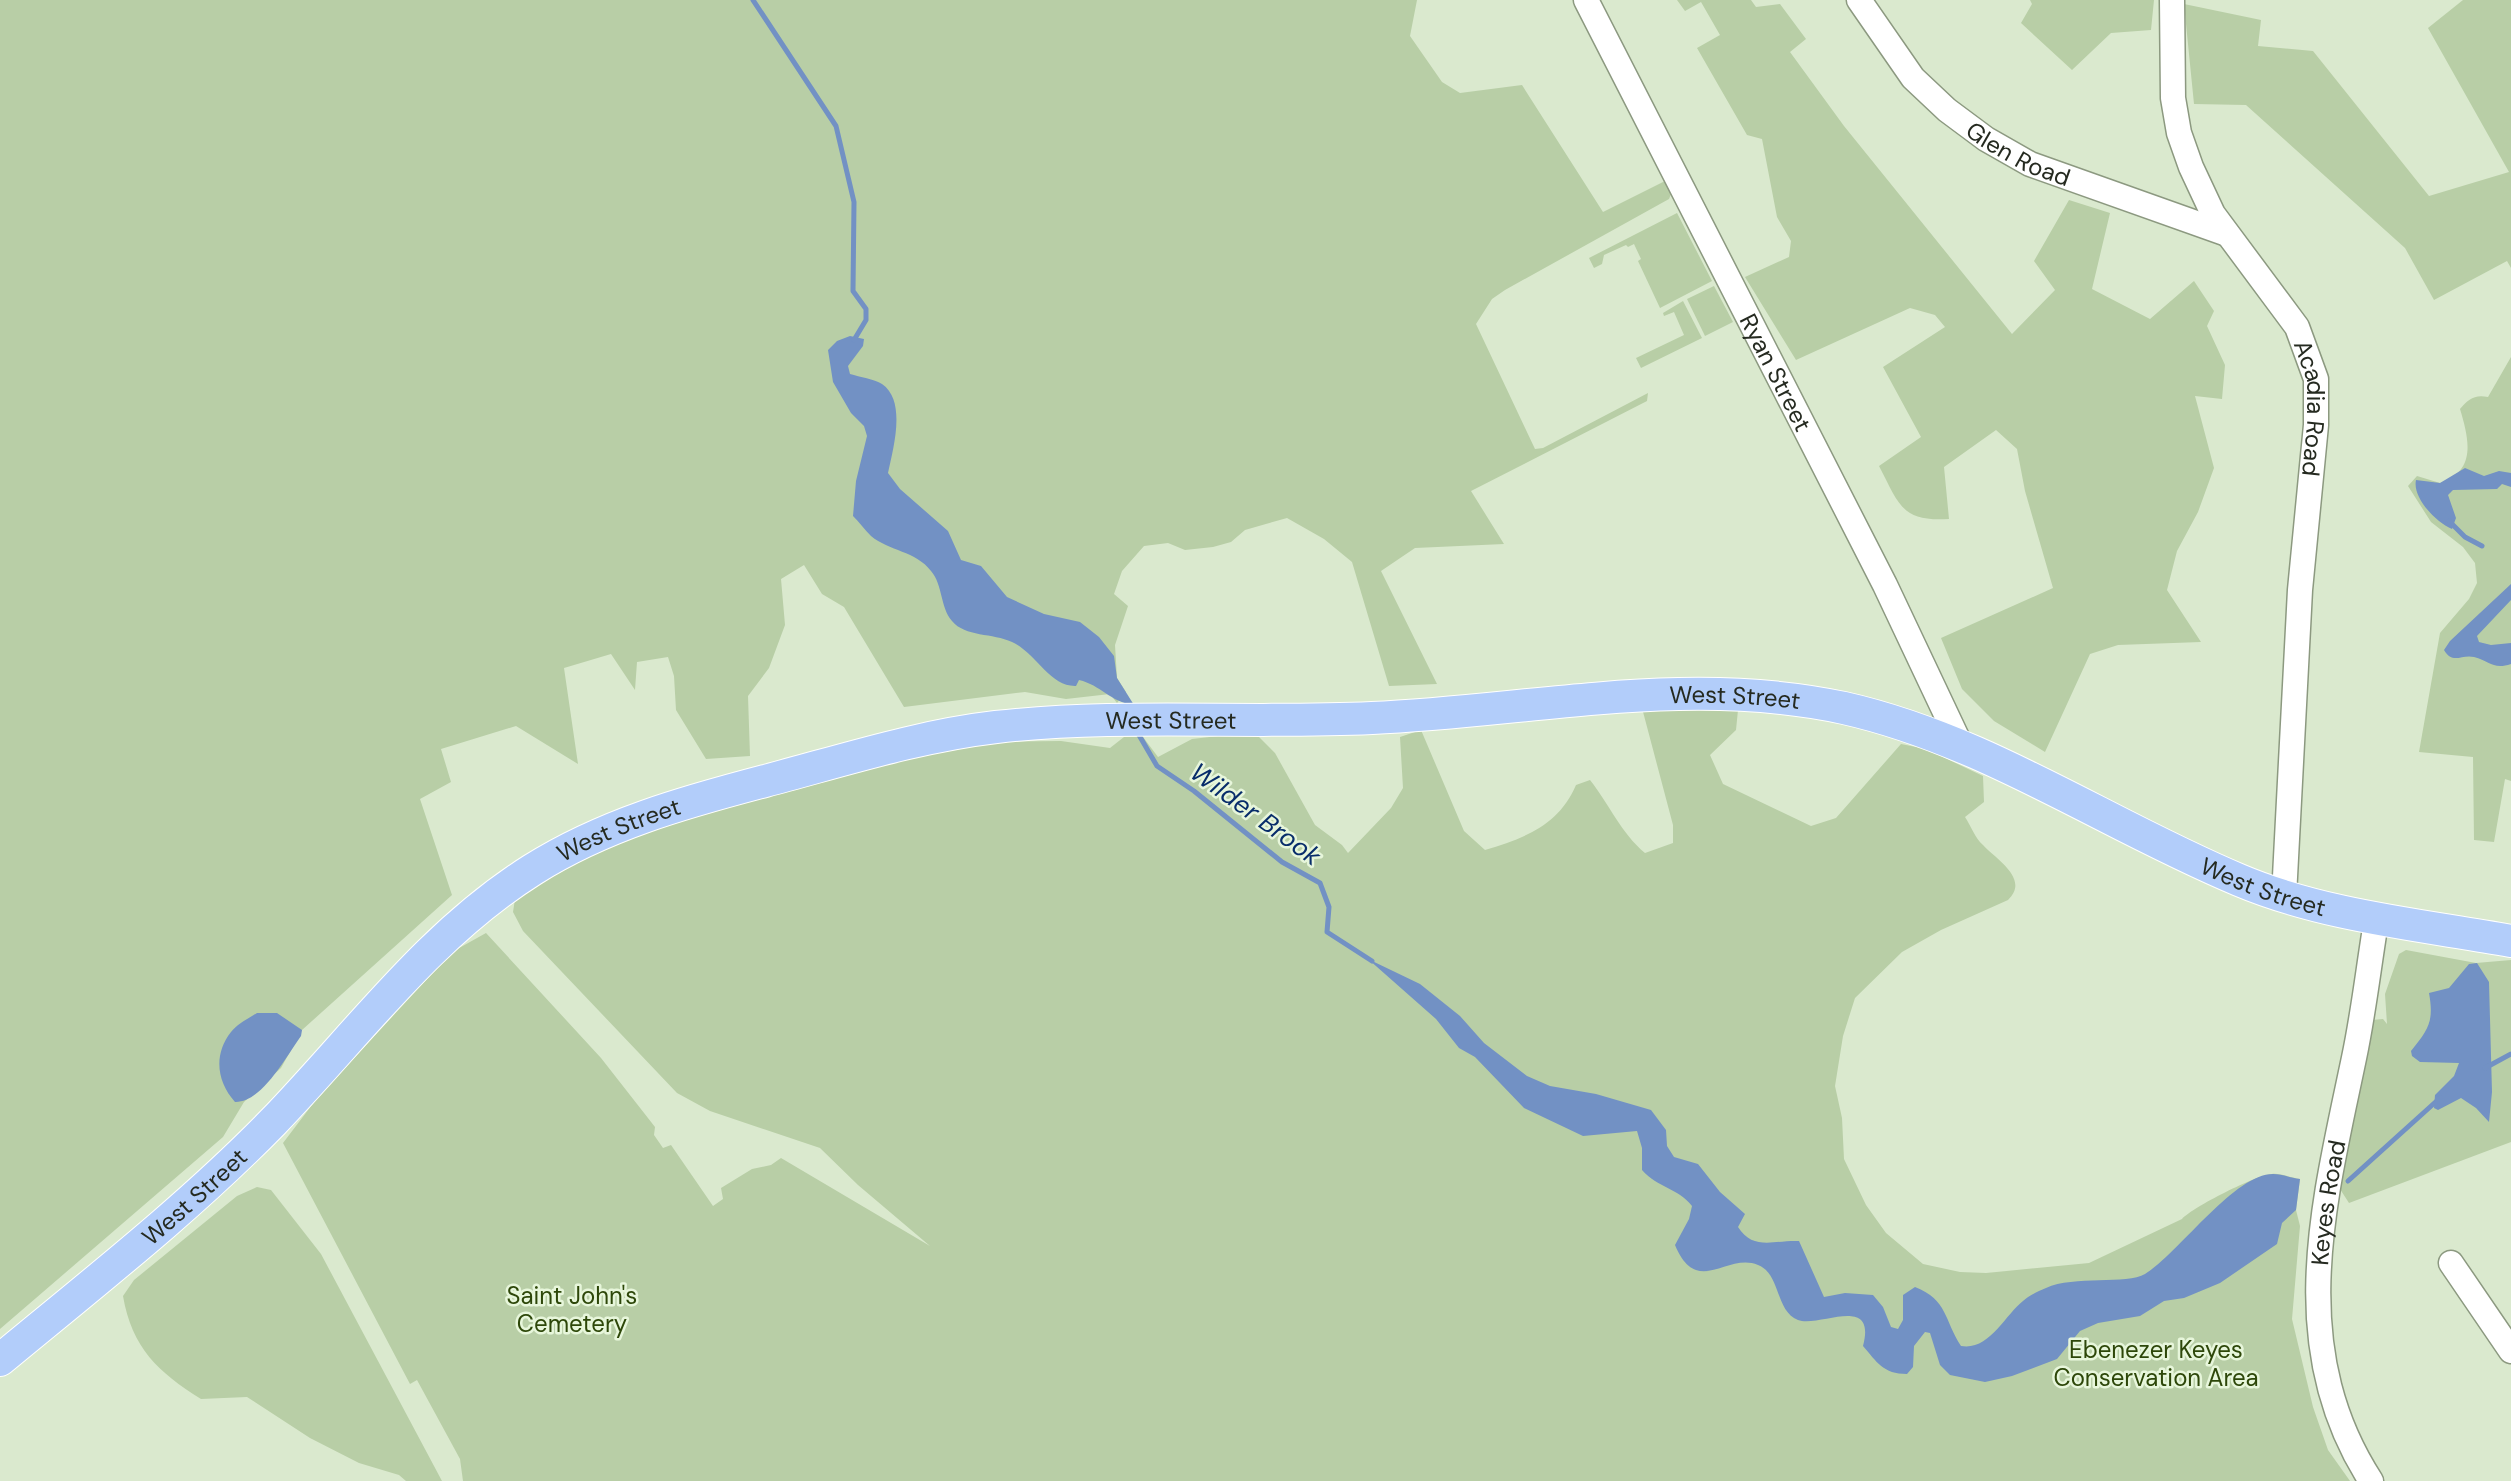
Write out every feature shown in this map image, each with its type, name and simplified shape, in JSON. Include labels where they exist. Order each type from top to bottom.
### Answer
[{"type":"main road","name":"West Street","points":[[0,1360],[148,1237],[243,1152],[454,928],[549,859],[599,834],[683,803],[927,739],[1001,726],[1370,718],[1623,695],[1708,692],[1784,698],[1843,708],[1914,728],[2025,775],[2189,858],[2284,896],[2511,941]]},
{"type":"street","name":"Ryan Street","points":[[1586,0],[1880,573],[1962,748]]},
{"type":"street","name":"Glen Road","points":[[1859,0],[1913,78],[1947,110],[1986,139],[2030,164],[2227,234]]},
{"type":"street","name":"Acadia Road","points":[[2172,0],[2171,71],[2175,116],[2198,183],[2227,234],[2284,306],[2297,327],[2309,351],[2317,387],[2294,685],[2284,896]]},
{"type":"street","name":"Keyes Road","points":[[2371,1481],[2346,1434],[2329,1390],[2319,1339],[2316,1286],[2332,1163],[2356,1050],[2377,916]]},
{"type":"street","points":[[2451,1263],[2511,1351]]},
{"type":"green space","points":[[0,0],[1417,0],[1410,36],[1442,82],[1460,93],[1522,85],[1603,212],[1665,181],[1671,194],[1669,199],[1505,290],[1492,299],[1476,324],[1535,449],[1543,448],[1648,393],[1647,401],[1471,491],[1504,544],[1415,548],[1381,571],[1437,684],[1389,686],[1352,562],[1324,539],[1287,518],[1245,530],[1231,542],[1213,547],[1185,550],[1168,543],[1144,546],[1122,571],[1114,594],[1128,606],[1115,645],[1117,678],[1126,692],[1117,703],[1110,694],[1066,699],[1025,692],[904,707],[844,607],[822,594],[804,565],[781,579],[785,625],[769,668],[748,696],[750,756],[706,759],[676,710],[674,676],[668,657],[637,662],[635,690],[611,654],[564,668],[578,764],[516,726],[441,749],[451,782],[420,799],[452,895],[302,1030],[281,1068],[244,1102],[223,1137],[0,1329]]},
{"type":"green space","points":[[1677,0],[1751,0],[1756,7],[1780,4],[1806,39],[1790,52],[1844,126],[2012,334],[2055,290],[2034,261],[2069,200],[2110,213],[2092,289],[2150,319],[2194,281],[2214,311],[2207,326],[2225,365],[2222,399],[2195,396],[2214,468],[2198,512],[2177,551],[2167,590],[2201,642],[2118,645],[2090,654],[2045,752],[1994,721],[1962,689],[1941,638],[2053,588],[2025,491],[2017,449],[1996,430],[1944,467],[1949,519],[1911,514],[1897,500],[1879,466],[1921,437],[1883,367],[1945,327],[1935,315],[1910,308],[1796,360],[1745,277],[1789,257],[1791,241],[1777,217],[1762,139],[1747,135],[1697,48],[1720,35],[1701,2],[1685,11]]},
{"type":"green space","points":[[2030,0],[2154,0],[2151,30],[2111,33],[2072,70],[2021,23],[2032,4]]},
{"type":"green space","points":[[2463,0],[2511,0],[2511,268],[2507,261],[2434,300],[2405,248],[2246,105],[2194,104],[2184,4],[2261,20],[2258,46],[2313,51],[2429,196],[2509,172],[2428,28]]},
{"type":"green space","points":[[1677,213],[1712,281],[1660,308],[1638,261],[1641,259],[1634,244],[1604,255],[1602,264],[1594,268],[1589,258]]},
{"type":"green space","points":[[1714,286],[1733,322],[1705,336],[1687,299]]},
{"type":"green space","points":[[1683,301],[1702,338],[1641,368],[1636,358],[1684,335],[1674,312],[1664,316],[1663,313]]},
{"type":"green space","points":[[2511,357],[2511,781],[2505,779],[2494,842],[2474,840],[2473,757],[2419,752],[2440,633],[2469,599],[2477,583],[2475,563],[2463,547],[2431,522],[2408,486],[2417,476],[2440,483],[2460,471],[2465,462],[2467,442],[2460,409],[2472,398],[2488,397]]},
{"type":"green space","points":[[1642,708],[1738,710],[1736,730],[1710,755],[1723,784],[1811,826],[1836,818],[1901,744],[1926,749],[1983,776],[1984,802],[1965,817],[1980,842],[2009,870],[2015,885],[2014,892],[2008,900],[1941,930],[1902,952],[1855,998],[1843,1036],[1835,1086],[1842,1118],[1844,1159],[1866,1205],[1886,1233],[1923,1264],[1960,1272],[1986,1273],[2089,1263],[2182,1219],[2211,1200],[2253,1180],[2275,1174],[2300,1179],[2296,1210],[2300,1226],[2292,1319],[2313,1407],[2328,1450],[2350,1481],[463,1481],[460,1459],[417,1380],[410,1384],[283,1143],[318,1097],[452,952],[486,933],[601,1058],[655,1127],[654,1135],[663,1148],[671,1145],[713,1206],[723,1199],[721,1188],[752,1169],[771,1165],[781,1158],[930,1246],[858,1185],[820,1148],[710,1111],[677,1093],[523,931],[513,912],[515,899],[532,883],[602,847],[709,810],[860,769],[981,742],[1061,741],[1110,748],[1124,737],[1143,737],[1158,757],[1192,739],[1254,732],[1275,753],[1315,825],[1342,845],[1348,853],[1391,808],[1403,788],[1400,737],[1421,730],[1464,831],[1485,850],[1539,828],[1560,810],[1576,785],[1590,780],[1622,827],[1645,853],[1673,843],[1673,825]]},
{"type":"green space","points":[[2406,950],[2476,963],[2511,960],[2511,1142],[2349,1203],[2340,1189],[2372,1020],[2383,1019],[2387,1024],[2385,994],[2399,954]]},
{"type":"green space","points":[[257,1187],[271,1190],[321,1254],[442,1481],[406,1481],[399,1475],[359,1463],[310,1438],[247,1397],[201,1399],[172,1379],[149,1357],[140,1344],[127,1314],[123,1296],[134,1280],[237,1196]]},
{"type":"water","points":[[850,336],[864,339],[863,346],[848,366],[850,374],[882,384],[890,392],[894,402],[895,439],[888,473],[900,489],[948,531],[961,560],[981,566],[1007,597],[1044,614],[1080,622],[1099,637],[1114,656],[1117,678],[1134,705],[1118,701],[1087,682],[1079,680],[1076,686],[1058,681],[1012,642],[964,630],[958,626],[948,615],[938,583],[925,564],[878,541],[853,516],[856,481],[867,436],[864,426],[851,413],[833,382],[828,350],[837,341]]},
{"type":"water","points":[[2465,468],[2484,476],[2499,471],[2511,473],[2511,487],[2502,484],[2497,489],[2453,490],[2448,495],[2456,518],[2452,529],[2427,509],[2418,494],[2416,480],[2440,483]]},
{"type":"water","points":[[2511,584],[2511,600],[2477,636],[2479,642],[2491,645],[2511,643],[2511,664],[2496,665],[2474,657],[2454,658],[2447,654],[2444,650],[2450,641]]},
{"type":"water","points":[[1368,959],[1420,984],[1460,1016],[1484,1043],[1527,1076],[1550,1086],[1596,1094],[1651,1110],[1666,1130],[1667,1146],[1674,1157],[1698,1164],[1720,1192],[1745,1214],[1738,1227],[1744,1234],[1757,1242],[1799,1241],[1824,1297],[1845,1293],[1873,1295],[1883,1307],[1891,1327],[1898,1329],[1903,1320],[1903,1295],[1915,1287],[1926,1292],[1940,1305],[1961,1346],[1971,1346],[1988,1338],[2016,1307],[2043,1289],[2071,1282],[2126,1279],[2145,1274],[2159,1264],[2224,1200],[2258,1177],[2273,1174],[2300,1179],[2296,1210],[2282,1223],[2277,1244],[2220,1283],[2184,1298],[2164,1301],[2140,1316],[2098,1323],[2080,1331],[2057,1359],[2012,1376],[1985,1382],[1950,1375],[1940,1365],[1930,1333],[1925,1332],[1914,1346],[1913,1367],[1907,1374],[1892,1372],[1881,1366],[1863,1346],[1865,1330],[1862,1321],[1844,1316],[1798,1320],[1785,1309],[1771,1276],[1758,1265],[1746,1263],[1713,1270],[1693,1269],[1684,1261],[1675,1245],[1689,1219],[1692,1206],[1681,1195],[1655,1181],[1642,1170],[1642,1148],[1637,1131],[1583,1136],[1524,1108],[1475,1057],[1459,1048],[1436,1019]]},
{"type":"water","points":[[2477,963],[2489,982],[2492,1092],[2489,1122],[2476,1108],[2461,1098],[2438,1110],[2434,1108],[2435,1095],[2454,1076],[2459,1063],[2420,1062],[2412,1056],[2411,1051],[2429,1024],[2429,993],[2449,988],[2469,964]]},
{"type":"water","points":[[257,1013],[277,1013],[302,1030],[301,1036],[264,1087],[255,1095],[235,1102],[221,1077],[219,1068],[222,1050],[234,1029]]},
{"type":"waterway","name":"Wilder Brook","points":[[753,0],[836,126],[854,202],[853,291],[866,309],[866,320],[854,340]]},
{"type":"waterway","points":[[2449,521],[2465,537],[2482,546]]},
{"type":"waterway","name":"Wilder Brook","points":[[1136,730],[1157,766],[1194,791],[1282,862],[1320,883],[1329,907],[1327,932],[1372,961]]},
{"type":"waterway","name":"Wilder Brook","points":[[2485,1068],[2511,1054]]},
{"type":"waterway","name":"Wilder Brook","points":[[2348,1181],[2440,1098]]},
{"type":"park label","name":"Saint John's Cemetery","points":[[572,1309]]},
{"type":"park label","name":"Ebenezer Keyes Conservation Area","points":[[2156,1363]]}]
